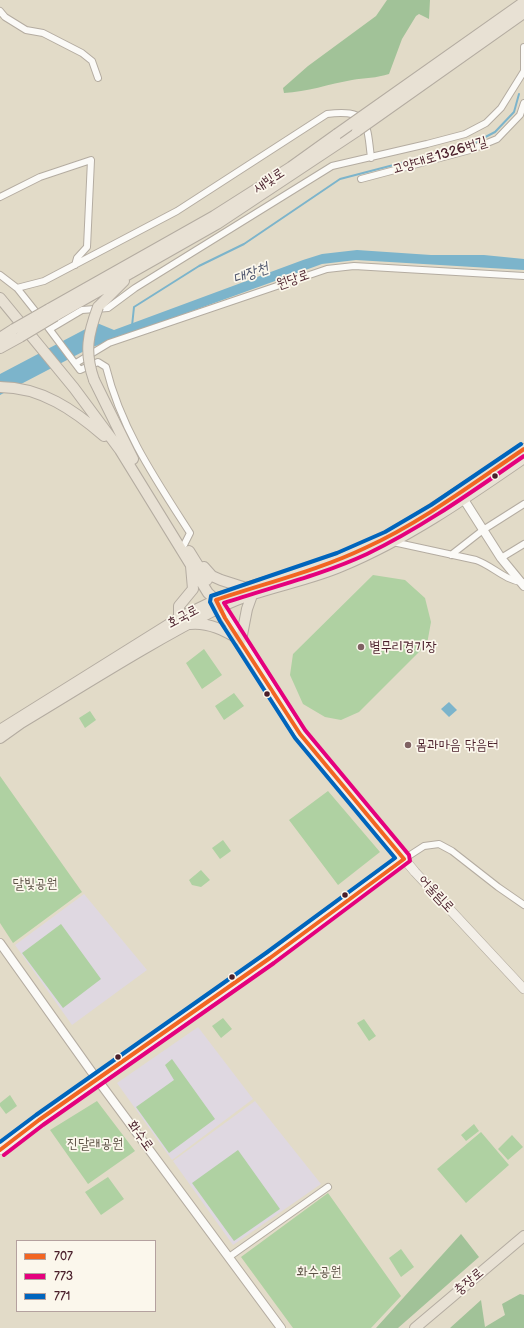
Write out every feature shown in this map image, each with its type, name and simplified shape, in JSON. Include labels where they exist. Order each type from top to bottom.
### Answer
[{"type":"main road","name":"새빛로","points":[[0,348],[17,333],[214,216],[291,167],[524,2]]},
{"type":"main road","name":"새빛로","points":[[52,312],[135,270],[217,224],[357,131],[524,13]]},
{"type":"main road","points":[[135,270],[98,307],[88,340],[88,354],[94,380],[129,454],[184,545],[208,593],[218,604]]},
{"type":"main road","points":[[0,292],[33,335]]},
{"type":"main road","points":[[0,298],[76,386],[143,476]]},
{"type":"main road","name":"새빛로","points":[[0,338],[17,333]]},
{"type":"main road","points":[[76,386],[120,450],[194,565],[221,580],[249,592],[241,640],[208,625],[183,622],[179,606],[192,590],[194,565]]},
{"type":"main road","points":[[0,387],[28,391],[66,406],[120,450]]},
{"type":"main road","name":"호국로","points":[[249,592],[341,567],[393,542],[461,496],[524,449]]},
{"type":"main road","name":"호국로","points":[[0,730],[183,622],[218,604],[340,559],[392,534],[461,496],[524,458]]},
{"type":"main road","name":"어울림로","points":[[218,604],[300,734],[404,859],[524,989]]},
{"type":"main road","name":"호국로","points":[[0,738],[21,723],[166,636],[183,622]]},
{"type":"main road","points":[[0,1150],[39,1120],[270,958],[404,859]]},
{"type":"main road","name":"충장로","points":[[415,1328],[523,1238]]},
{"type":"street","points":[[0,11],[5,17],[26,30],[43,33],[82,53],[92,61],[98,78]]},
{"type":"street","points":[[524,47],[524,72]]},
{"type":"street","name":"고양대로1326번길","points":[[50,329],[82,310],[108,308],[134,288],[332,166],[371,158],[465,134],[486,123],[501,108],[524,72]]},
{"type":"street","name":"고양대로1326번길","points":[[361,179],[470,150],[497,139],[520,115],[524,102]]},
{"type":"street","points":[[16,288],[44,281],[177,211],[327,114],[346,112],[359,117],[368,128],[371,158]]},
{"type":"street","points":[[0,197],[40,177],[91,160],[87,247],[77,258],[75,265]]},
{"type":"street","name":"원당로","points":[[75,362],[109,343],[327,269],[354,266],[524,276]]},
{"type":"street","points":[[0,275],[16,288],[50,329],[80,370],[98,362],[106,367],[110,386],[134,444],[190,533],[184,545]]},
{"type":"street","points":[[461,496],[501,558],[523,583]]},
{"type":"street","points":[[451,555],[483,530],[524,504]]},
{"type":"street","points":[[393,542],[486,564],[504,578],[523,583]]},
{"type":"street","points":[[501,558],[524,544]]},
{"type":"street","points":[[404,859],[424,846],[439,844],[452,851],[498,887],[524,905]]},
{"type":"street","name":"화수로","points":[[0,943],[98,1080],[281,1328]]},
{"type":"street","points":[[229,1257],[328,1187]]},
{"type":"shaded area","points":[[84,894],[147,970],[72,1025],[15,945]]},
{"type":"shaded area","points":[[198,1027],[253,1099],[172,1160],[117,1083]]},
{"type":"shaded area","points":[[255,1101],[321,1184],[233,1245],[173,1161]]},
{"type":"green space","points":[[387,0],[430,0],[429,19],[419,14],[416,16],[402,39],[389,74],[284,93],[283,88],[308,66],[376,16]]},
{"type":"green space","points":[[373,575],[405,580],[425,598],[431,622],[427,644],[359,712],[341,720],[325,717],[303,704],[290,675],[293,654]]},
{"type":"green space","points":[[204,649],[222,675],[202,689],[186,663]]},
{"type":"green space","points":[[234,693],[244,706],[224,720],[215,706]]},
{"type":"green space","points":[[90,711],[96,720],[85,728],[79,718]]},
{"type":"green space","name":"달빛공원","points":[[0,776],[82,892],[13,943],[0,923]]},
{"type":"green space","points":[[328,791],[380,852],[338,885],[289,820]]},
{"type":"green space","points":[[223,840],[231,851],[220,859],[212,848]]},
{"type":"green space","points":[[201,870],[210,880],[201,887],[192,885],[189,880]]},
{"type":"green space","points":[[61,924],[101,979],[63,1008],[22,953]]},
{"type":"green space","points":[[223,1018],[232,1029],[221,1038],[212,1026]]},
{"type":"green space","points":[[364,1019],[376,1036],[369,1041],[357,1023]]},
{"type":"green space","points":[[172,1059],[215,1119],[169,1153],[136,1107],[174,1080],[165,1065]]},
{"type":"green space","points":[[10,1095],[17,1106],[6,1114],[0,1106],[0,1103]]},
{"type":"green space","name":"진달래공원","points":[[97,1101],[135,1151],[88,1184],[50,1130]]},
{"type":"green space","points":[[474,1124],[479,1131],[466,1141],[461,1135]]},
{"type":"green space","points":[[481,1132],[509,1165],[466,1203],[437,1169]]},
{"type":"green space","points":[[512,1135],[523,1147],[508,1160],[498,1149]]},
{"type":"green space","points":[[238,1150],[280,1209],[234,1241],[192,1183]]},
{"type":"green space","points":[[108,1177],[124,1199],[101,1215],[85,1192]]},
{"type":"green space","name":"화수공원","points":[[328,1193],[401,1296],[371,1328],[293,1328],[241,1257]]},
{"type":"green space","points":[[461,1234],[479,1257],[398,1328],[376,1328]]},
{"type":"green space","points":[[401,1249],[414,1267],[401,1277],[389,1258]]},
{"type":"green space","points":[[520,1294],[524,1295],[524,1328],[450,1328],[481,1300],[485,1327],[505,1315],[502,1304]]},
{"type":"water","points":[[357,250],[431,255],[484,255],[524,259],[524,270],[356,260],[322,264],[90,348],[0,395],[0,374],[97,323],[114,330],[303,260],[322,254]]},
{"type":"water","points":[[449,702],[457,710],[449,717],[441,709]]},
{"type":"waterway","points":[[132,326],[134,307],[199,266],[244,244],[340,179],[470,145],[495,132],[514,112],[519,94]]},
{"type":"transit line","name":"771","points":[[0,1142],[266,953],[395,858],[295,738],[220,621],[210,602],[211,596],[337,553],[385,532],[431,505],[521,444]]},
{"type":"transit line","name":"707","points":[[404,859],[300,734],[225,618],[216,600],[328,563],[386,538],[446,502],[524,449]]},
{"type":"transit line","name":"773","points":[[4,1155],[43,1125],[274,963],[410,861],[409,855],[305,730],[224,603],[315,575],[367,554],[428,520],[524,456]]},
{"type":"transit line","name":"707","points":[[0,1150],[39,1120],[270,958],[404,859]]},
{"type":"place","name":"별무리경기장","points":[[361,647]]},
{"type":"place","name":"몸과마음 닦음터","points":[[408,745]]},
{"type":"water label","name":"대장천","points":[[251,274]]}]
